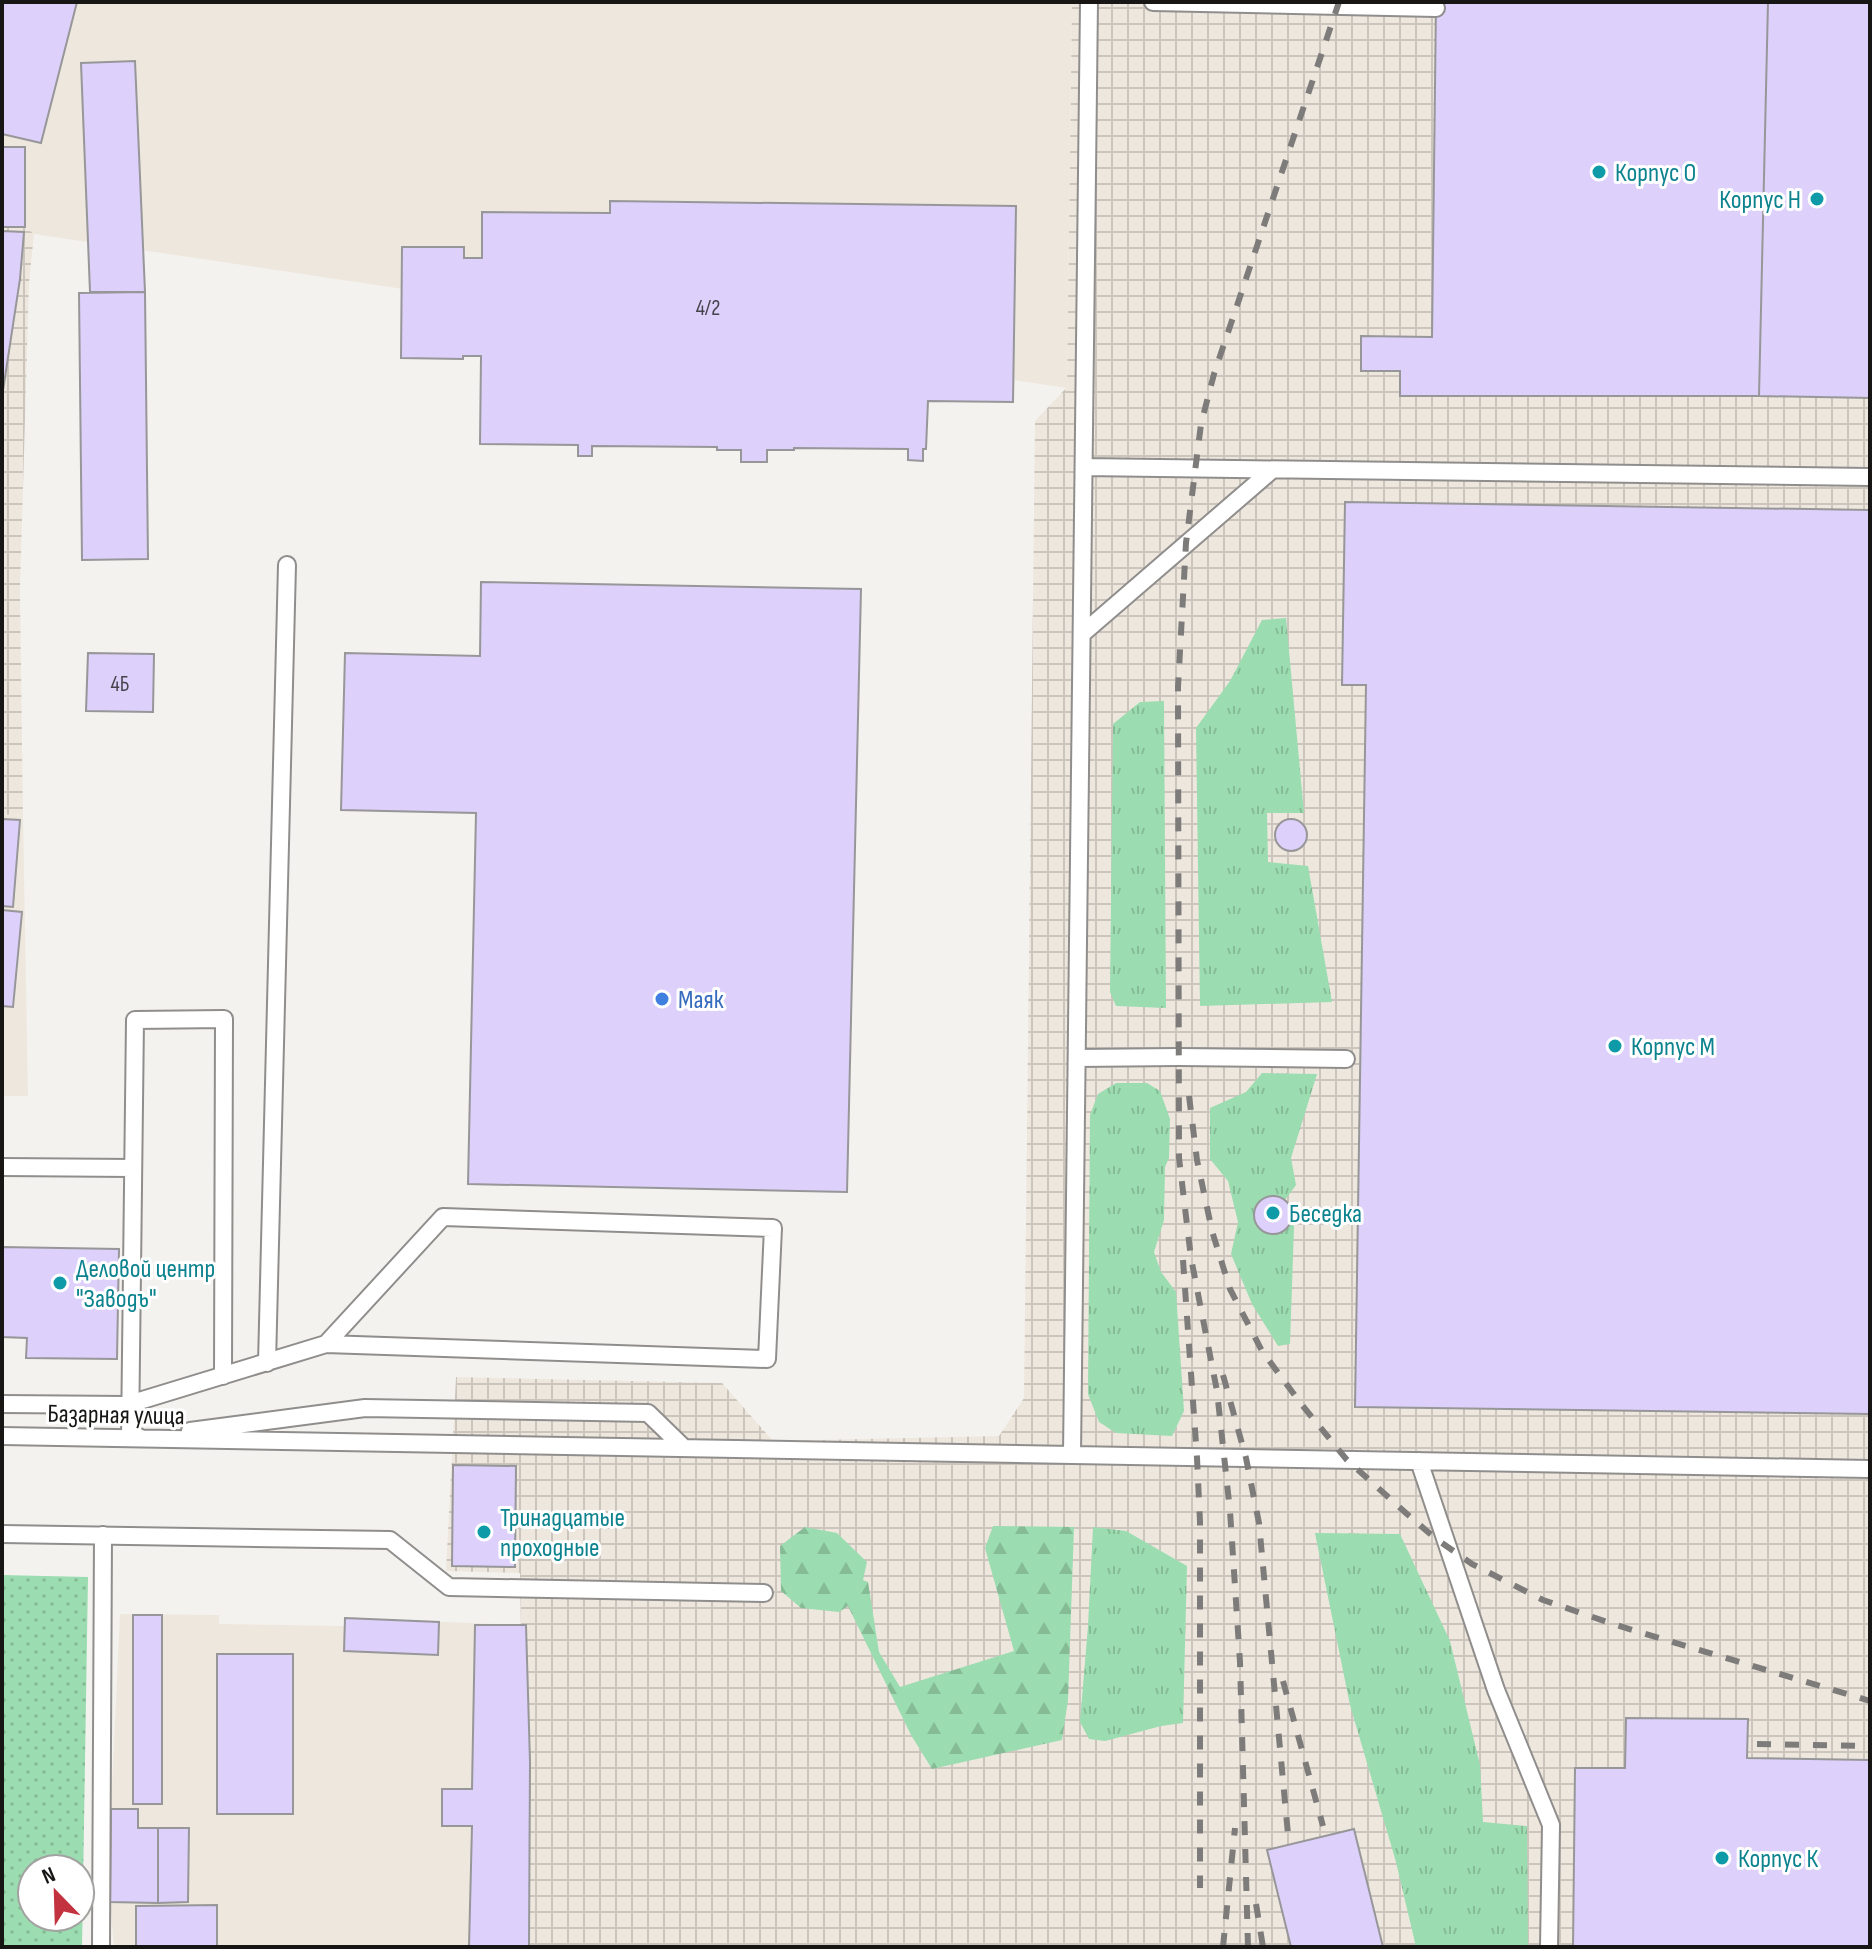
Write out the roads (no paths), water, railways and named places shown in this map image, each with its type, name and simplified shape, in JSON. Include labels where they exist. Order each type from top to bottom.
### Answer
[{"type":"lane","points":[[1072,1455],[1089,2]]},
{"type":"lane","points":[[1153,2],[1436,8]]},
{"type":"lane","points":[[1084,467],[1870,477]]},
{"type":"lane","points":[[1082,634],[1272,470]]},
{"type":"lane","points":[[267,1363],[287,565]]},
{"type":"lane","points":[[223,1376],[224,1019],[135,1020],[130,1438],[365,1408],[454,1409],[648,1413],[684,1448]]},
{"type":"lane","points":[[1077,1058],[1346,1059]]},
{"type":"lane","points":[[2,1167],[133,1168]]},
{"type":"lane","points":[[2,1404],[130,1404],[326,1344],[767,1359],[773,1228],[443,1217],[326,1344]]},
{"type":"lane","name":"Базарная улица","points":[[2,1436],[1870,1469]]},
{"type":"lane","points":[[1419,1461],[1496,1690],[1551,1825],[1549,1947]]},
{"type":"lane","points":[[2,1534],[390,1540],[449,1587],[764,1593]]},
{"type":"lane","points":[[101,1947],[103,1535]]},
{"type":"railway","points":[[1248,1947],[1240,1662],[1230,1511],[1217,1391],[1191,1258],[1179,1158],[1178,687],[1186,543],[1201,424],[1214,374],[1339,2]]},
{"type":"railway","points":[[1189,1096],[1197,1160],[1212,1231],[1230,1289],[1262,1351],[1347,1460],[1407,1514],[1472,1564],[1543,1600],[1870,1701]]},
{"type":"railway","points":[[1183,1260],[1200,1522],[1200,1888]]},
{"type":"railway","points":[[1223,1375],[1246,1458],[1259,1523],[1289,1845]]},
{"type":"railway","points":[[1283,1681],[1323,1826]]},
{"type":"railway","points":[[1757,1744],[1870,1746]]},
{"type":"railway","points":[[1223,1947],[1235,1828]]},
{"type":"railway","points":[[1256,1904],[1263,1947]]},
{"type":"place","name":"Корпус О","points":[[1599,172]]},
{"type":"place","name":"Корпус Н","points":[[1817,199]]},
{"type":"place","name":"Маяк","points":[[662,999]]},
{"type":"place","name":"Корпус М","points":[[1615,1046]]},
{"type":"place","name":"Беседка","points":[[1273,1213]]},
{"type":"place","name":"Деловой центр \"Заводъ\"","points":[[60,1283]]},
{"type":"place","name":"Тринадцатые проходные","points":[[484,1532]]},
{"type":"place","name":"Корпус К","points":[[1722,1858]]}]
